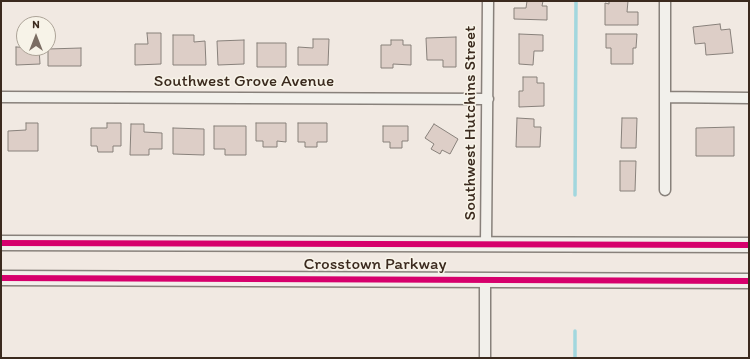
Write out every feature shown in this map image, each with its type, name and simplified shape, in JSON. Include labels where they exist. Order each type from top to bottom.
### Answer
[{"type":"main road","name":"Crosstown Parkway","points":[[1,243],[749,245]]},
{"type":"main road","name":"Crosstown Parkway","points":[[1,278],[749,281]]},
{"type":"street","name":"Southwest Hutchins Street","points":[[486,244],[488,1]]},
{"type":"street","points":[[665,1],[665,190]]},
{"type":"street","name":"Southwest Grove Avenue","points":[[1,96],[488,99]]},
{"type":"street","points":[[665,97],[749,98]]},
{"type":"street","points":[[484,358],[485,280]]},
{"type":"building","points":[[527,1],[543,1],[542,6],[547,6],[547,20],[514,19],[514,8],[526,8]]},
{"type":"building","points":[[609,1],[628,1],[627,12],[638,12],[638,25],[605,25],[605,3],[609,4]]},
{"type":"building","points":[[720,24],[721,30],[730,29],[733,53],[706,55],[705,43],[695,44],[693,27]]},
{"type":"building","points":[[147,33],[161,33],[161,64],[135,65],[135,44],[148,44]]},
{"type":"building","points":[[519,34],[543,35],[543,51],[534,51],[533,65],[519,64]]},
{"type":"building","points":[[606,34],[637,34],[636,48],[633,48],[633,64],[611,64],[611,48],[606,48]]},
{"type":"building","points":[[173,35],[194,35],[194,42],[205,41],[206,65],[173,65]]},
{"type":"building","points":[[456,37],[456,67],[443,67],[443,60],[427,60],[426,38]]},
{"type":"building","points":[[313,39],[329,39],[328,65],[298,65],[298,47],[313,48]]},
{"type":"building","points":[[244,40],[244,64],[218,65],[217,41]]},
{"type":"building","points":[[391,40],[403,40],[403,45],[411,45],[411,65],[393,64],[393,68],[381,68],[381,45],[391,45]]},
{"type":"building","points":[[257,43],[286,43],[286,67],[257,67]]},
{"type":"building","points":[[81,48],[81,66],[48,66],[48,56],[56,56],[56,49]]},
{"type":"building","points":[[16,56],[40,56],[40,64],[16,65]]},
{"type":"building","points":[[523,77],[537,77],[537,83],[544,83],[544,106],[519,107],[519,91],[523,91]]},
{"type":"building","points":[[517,118],[534,119],[534,127],[541,127],[540,147],[516,147]]},
{"type":"building","points":[[622,118],[637,118],[636,148],[621,148]]},
{"type":"building","points":[[26,123],[38,123],[38,151],[8,151],[8,131],[26,130]]},
{"type":"building","points":[[107,123],[121,123],[121,146],[113,146],[113,152],[98,152],[97,146],[91,146],[91,128],[107,128]]},
{"type":"building","points":[[256,123],[286,123],[286,142],[277,141],[277,147],[263,147],[263,141],[256,141]]},
{"type":"building","points":[[298,123],[327,123],[327,142],[317,142],[317,147],[305,147],[305,142],[298,142]]},
{"type":"building","points":[[131,124],[144,124],[144,132],[162,133],[162,149],[149,149],[149,155],[130,155]]},
{"type":"building","points":[[434,124],[458,139],[450,154],[442,150],[440,154],[431,149],[434,144],[425,138]]},
{"type":"building","points":[[214,126],[246,126],[246,155],[225,155],[225,149],[214,149]]},
{"type":"building","points":[[383,126],[408,126],[408,141],[402,141],[402,148],[390,148],[390,142],[383,142]]},
{"type":"building","points":[[734,127],[734,156],[696,156],[696,128]]},
{"type":"building","points":[[173,128],[204,129],[204,155],[173,154]]},
{"type":"building","points":[[620,161],[636,161],[635,191],[620,191]]},
{"type":"waterway","points":[[575,195],[576,1]]},
{"type":"waterway","points":[[575,331],[575,358]]},
{"type":"cycle path","points":[[1,243],[749,245]]},
{"type":"cycle path","points":[[1,278],[749,281]]}]
